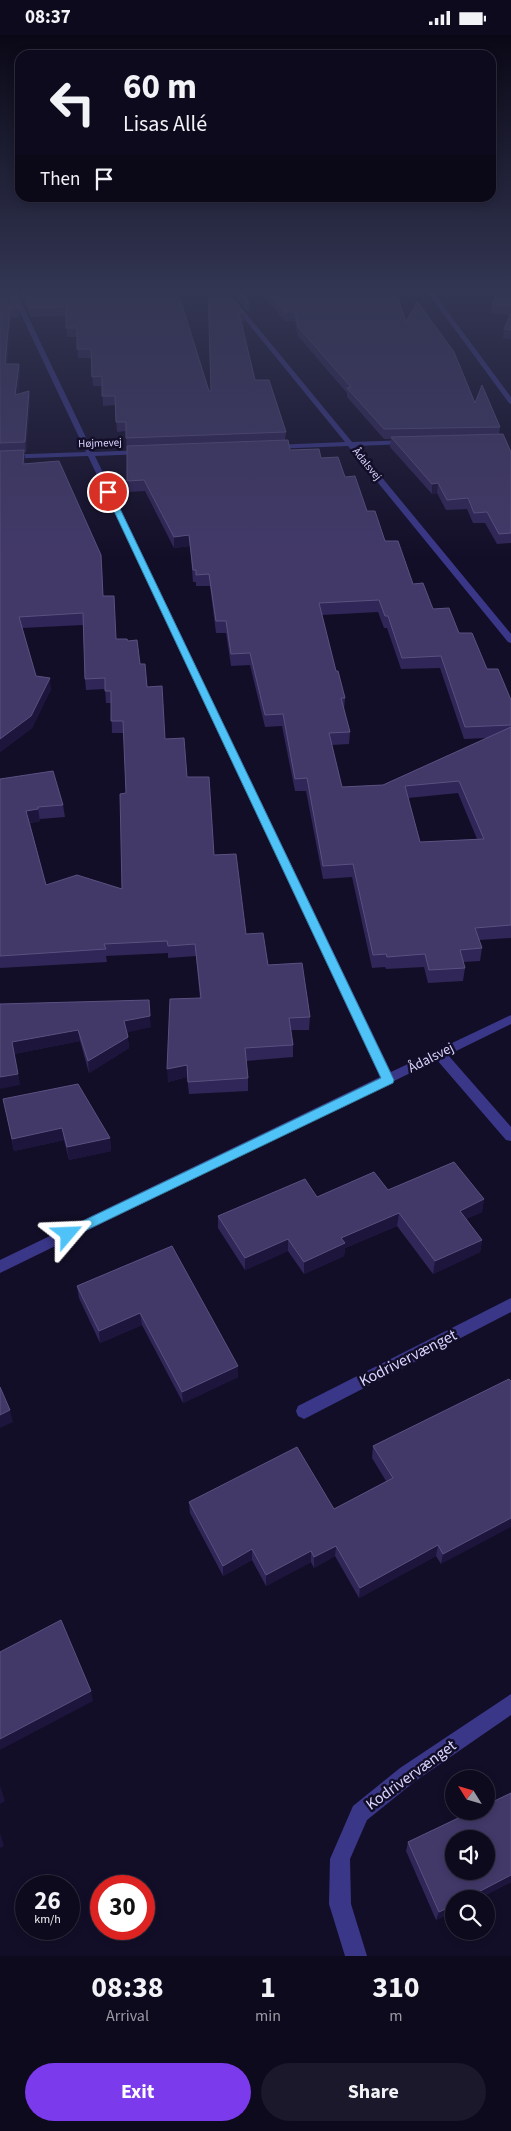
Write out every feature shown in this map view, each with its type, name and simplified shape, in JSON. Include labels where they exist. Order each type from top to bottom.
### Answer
[{"type":"street","points":[[54,379],[388,1080]]},
{"type":"street","name":"Ådalsvej","points":[[296,379],[511,640]]},
{"type":"street","points":[[494,379],[511,402]]},
{"type":"street","points":[[268,447],[419,441]]},
{"type":"street","name":"Højmevej","points":[[0,457],[150,452]]},
{"type":"street","name":"Ådalsvej","points":[[0,1267],[511,1019]]},
{"type":"street","points":[[439,1054],[511,1136]]},
{"type":"street","name":"Kodrivervænget","points":[[304,1411],[511,1305]]},
{"type":"street","name":"Kodrivervænget","points":[[356,1956],[340,1904],[340,1859],[360,1813],[407,1775],[511,1704]]},
{"type":"building","points":[[0,379],[17,379],[15,395],[29,391],[25,442],[0,443]]},
{"type":"building","points":[[102,379],[205,379],[209,391],[211,391],[211,379],[269,380],[286,432],[126,438],[126,422],[116,422],[115,396],[102,396]]},
{"type":"building","points":[[344,379],[465,379],[475,403],[482,385],[500,427],[384,429],[347,388],[351,387]]},
{"type":"building","points":[[503,434],[511,452],[511,533],[499,534],[487,512],[474,513],[468,498],[447,500],[438,483],[432,484],[391,437]]},
{"type":"building","points":[[288,440],[290,450],[319,449],[321,458],[338,457],[345,477],[355,476],[367,511],[375,511],[385,541],[398,541],[413,584],[423,583],[433,609],[449,608],[459,633],[472,633],[487,669],[498,669],[511,700],[511,725],[465,727],[441,656],[402,658],[388,616],[385,616],[379,600],[319,603],[336,671],[338,671],[345,698],[341,698],[350,732],[329,733],[342,787],[383,785],[511,727],[511,925],[475,928],[482,948],[460,950],[465,968],[429,970],[425,954],[387,957],[386,954],[373,955],[353,864],[323,866],[307,778],[295,779],[283,714],[265,715],[250,653],[231,654],[226,621],[216,621],[209,574],[196,575],[196,570],[193,570],[189,535],[174,537],[144,480],[127,481],[127,446]],"holes":[[[459,781],[484,839],[420,842],[405,786]]]},
{"type":"building","points":[[24,450],[23,464],[59,461],[101,555],[103,596],[114,596],[116,639],[137,640],[140,664],[145,664],[147,687],[162,686],[165,739],[184,738],[187,777],[209,777],[214,855],[236,854],[246,934],[263,933],[268,965],[302,963],[310,1017],[289,1018],[293,1045],[245,1048],[248,1078],[188,1082],[187,1065],[167,1069],[170,999],[201,998],[195,944],[168,946],[167,941],[104,944],[106,949],[0,956],[0,779],[53,771],[63,805],[38,807],[38,809],[26,811],[46,885],[77,875],[122,889],[120,794],[126,793],[123,721],[111,721],[111,691],[105,691],[105,678],[85,679],[83,613],[19,617],[36,676],[50,678],[31,716],[0,739],[0,451]]},
{"type":"building","points":[[149,1000],[150,1016],[124,1021],[128,1037],[88,1061],[78,1030],[12,1042],[18,1074],[0,1077],[0,1004]]},
{"type":"building","points":[[78,1084],[110,1138],[67,1147],[62,1128],[12,1139],[3,1099]]},
{"type":"building","points":[[454,1162],[484,1199],[460,1211],[482,1240],[435,1261],[399,1213],[341,1238],[345,1243],[304,1262],[288,1239],[245,1258],[218,1216],[305,1179],[317,1197],[374,1172],[388,1190]]},
{"type":"building","points":[[172,1246],[238,1366],[182,1392],[140,1313],[99,1331],[77,1286]]},
{"type":"building","points":[[509,1379],[511,1381],[511,1518],[443,1554],[438,1545],[360,1588],[336,1546],[314,1557],[311,1551],[266,1575],[252,1549],[223,1566],[189,1502],[297,1447],[334,1509],[393,1478],[373,1446]]},
{"type":"building","points":[[0,1387],[10,1410],[0,1415]]},
{"type":"building","points":[[61,1620],[91,1691],[0,1739],[0,1652]]},
{"type":"building","points":[[511,1793],[511,1875],[482,1890],[445,1890],[445,1909],[439,1912],[408,1842],[454,1820],[495,1820],[495,1801]]},
{"type":"route","points":[[68,1234],[388,1080],[108,492]]}]
